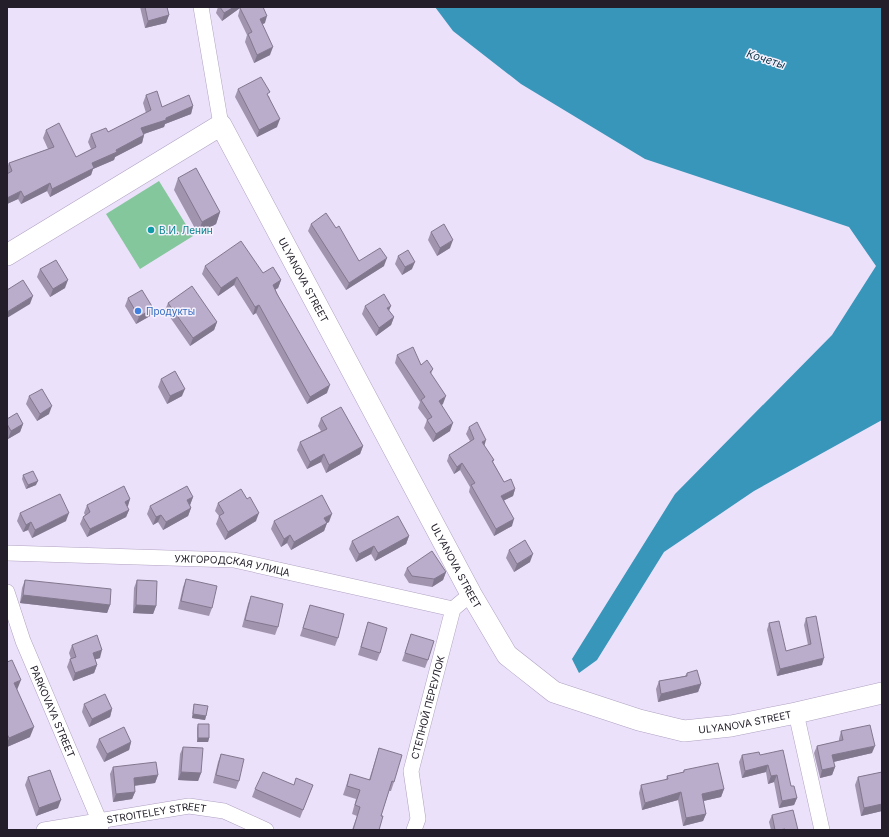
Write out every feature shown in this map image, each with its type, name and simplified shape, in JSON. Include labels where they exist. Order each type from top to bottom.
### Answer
[{"type":"street","name":"ULYANOVA STREET","points":[[201,7],[220,125],[471,594],[507,655],[554,692],[639,720],[684,731],[731,726],[796,714],[882,693]]},
{"type":"street","points":[[7,255],[220,125]]},
{"type":"street","name":"УЖГОРОДСКАЯ УЛИЦА","points":[[7,553],[234,560],[453,609]]},
{"type":"street","name":"PARKOVAYA STREET","points":[[7,592],[23,641],[100,825]]},
{"type":"street","points":[[453,609],[471,594]]},
{"type":"street","name":"СТЕПНОЙ ПЕРЕУЛОК","points":[[414,830],[418,819],[411,771],[453,609]]},
{"type":"street","points":[[796,714],[822,830]]},
{"type":"street","name":"STROITELEY STREET","points":[[44,830],[100,825],[189,806],[224,811],[266,830]]},
{"type":"green space","points":[[159,181],[193,236],[140,269],[106,214]]},
{"type":"water","name":"Кочеты","points":[[435,7],[882,7],[882,420],[754,491],[664,552],[597,660],[579,673],[572,659],[675,494],[832,335],[876,266],[849,227],[645,159],[521,84],[453,31]]},
{"type":"building","points":[[145,7],[167,7],[169,15],[148,21]]},
{"type":"building","points":[[220,7],[234,7],[224,13]]},
{"type":"building","points":[[263,7],[267,16],[260,19],[273,47],[257,55],[248,34],[252,32],[240,8]]},
{"type":"building","points":[[261,77],[270,92],[267,94],[280,119],[259,130],[238,89]]},
{"type":"building","points":[[157,91],[162,107],[189,95],[193,106],[166,118],[166,120],[141,128],[144,135],[116,150],[117,152],[92,163],[94,168],[52,189],[50,183],[24,197],[21,191],[7,198],[7,174],[12,171],[9,163],[54,147],[46,130],[59,123],[76,157],[96,147],[91,134],[106,128],[108,132],[151,110],[146,95]]},
{"type":"building","points":[[196,168],[220,212],[202,222],[178,178]]},
{"type":"building","points":[[326,213],[336,228],[339,226],[359,261],[380,248],[387,258],[349,283],[311,224]]},
{"type":"building","points":[[444,224],[453,240],[440,248],[431,232]]},
{"type":"building","points":[[241,241],[263,273],[273,267],[281,280],[273,285],[277,294],[330,385],[310,397],[259,305],[255,307],[237,277],[221,288],[205,266]]},
{"type":"building","points":[[408,250],[415,262],[405,267],[398,256]]},
{"type":"building","points":[[56,260],[68,280],[53,289],[40,269]]},
{"type":"building","points":[[23,280],[33,296],[7,312],[7,290]]},
{"type":"building","points":[[192,286],[217,322],[193,338],[168,303]]},
{"type":"building","points":[[142,290],[153,308],[139,317],[128,298]]},
{"type":"building","points":[[384,294],[391,306],[387,308],[394,317],[379,328],[365,306]]},
{"type":"building","points":[[413,347],[421,365],[427,360],[433,369],[430,372],[446,396],[439,401],[453,423],[436,434],[427,420],[432,417],[421,400],[425,397],[397,355]]},
{"type":"building","points":[[175,371],[185,389],[170,396],[161,379]]},
{"type":"building","points":[[42,389],[52,406],[40,414],[29,396]]},
{"type":"building","points":[[341,407],[363,446],[329,465],[324,454],[310,462],[300,442],[327,429],[321,418]]},
{"type":"building","points":[[17,413],[23,424],[11,431],[7,424],[7,419]]},
{"type":"building","points":[[477,422],[486,440],[482,442],[494,460],[492,461],[504,482],[511,479],[515,489],[501,496],[514,519],[496,529],[471,485],[475,483],[462,463],[457,467],[449,455],[474,439],[469,427]]},
{"type":"building","points":[[33,471],[38,481],[28,485],[23,475]]},
{"type":"building","points":[[124,486],[130,499],[125,502],[129,510],[90,529],[83,517],[90,512],[87,505]]},
{"type":"building","points":[[187,486],[193,497],[187,500],[191,508],[166,522],[161,515],[156,517],[150,506]]},
{"type":"building","points":[[241,489],[247,499],[250,497],[259,513],[228,532],[219,516],[224,513],[218,503]]},
{"type":"building","points":[[60,494],[69,513],[35,530],[31,522],[26,525],[20,513]]},
{"type":"building","points":[[322,495],[332,514],[324,518],[327,523],[294,542],[290,535],[284,539],[274,521]]},
{"type":"building","points":[[398,516],[409,536],[378,553],[374,546],[359,554],[352,541]]},
{"type":"building","points":[[525,540],[533,554],[517,564],[509,550]]},
{"type":"building","points":[[432,551],[446,572],[434,579],[412,576],[407,568]]},
{"type":"building","points":[[186,579],[217,586],[212,608],[181,601]]},
{"type":"building","points":[[25,580],[111,589],[110,605],[23,595]]},
{"type":"building","points":[[137,580],[157,581],[156,606],[136,605]]},
{"type":"building","points":[[251,596],[283,604],[278,627],[245,620]]},
{"type":"building","points":[[310,605],[344,614],[338,638],[303,628]]},
{"type":"building","points":[[816,616],[824,658],[780,669],[769,623],[779,621],[786,651],[811,644],[806,618]]},
{"type":"building","points":[[368,622],[387,628],[380,653],[361,647]]},
{"type":"building","points":[[411,634],[434,641],[428,660],[405,653]]},
{"type":"building","points":[[97,635],[102,650],[93,653],[97,665],[75,673],[70,659],[76,657],[72,645]]},
{"type":"building","points":[[12,660],[21,680],[14,683],[34,727],[9,738],[7,734],[7,662]]},
{"type":"building","points":[[697,670],[701,684],[661,694],[659,681],[687,676],[687,673]]},
{"type":"building","points":[[105,694],[112,709],[92,719],[84,704]]},
{"type":"building","points":[[194,704],[208,706],[206,716],[193,714]]},
{"type":"building","points":[[198,724],[209,724],[209,738],[198,738]]},
{"type":"building","points":[[870,725],[875,746],[832,755],[835,767],[822,770],[817,746],[843,740],[841,731]]},
{"type":"building","points":[[124,727],[131,742],[107,754],[99,739]]},
{"type":"building","points":[[183,747],[203,748],[201,773],[181,772]]},
{"type":"building","points":[[379,748],[402,755],[394,782],[392,781],[381,816],[383,816],[379,830],[353,830],[360,807],[355,805],[360,790],[347,786],[350,774],[370,780]]},
{"type":"building","points":[[783,750],[791,786],[794,786],[797,798],[782,801],[777,775],[771,776],[768,765],[745,771],[742,755],[759,752],[760,755]]},
{"type":"building","points":[[221,754],[244,759],[239,781],[216,775]]},
{"type":"building","points":[[156,762],[158,775],[134,778],[135,792],[116,794],[113,767]]},
{"type":"building","points":[[718,763],[724,789],[702,794],[706,814],[686,818],[681,792],[645,803],[641,785],[668,779],[667,776],[684,772],[684,770]]},
{"type":"building","points":[[50,770],[61,800],[39,808],[28,777]]},
{"type":"building","points":[[263,772],[294,785],[296,778],[313,785],[303,810],[255,789]]},
{"type":"building","points":[[882,772],[882,804],[864,808],[858,777]]},
{"type":"building","points":[[793,810],[798,830],[775,830],[772,815]]},
{"type":"place","name":"В.И. Ленин","points":[[151,230]]},
{"type":"place","name":"Продукты","points":[[138,311]]}]
